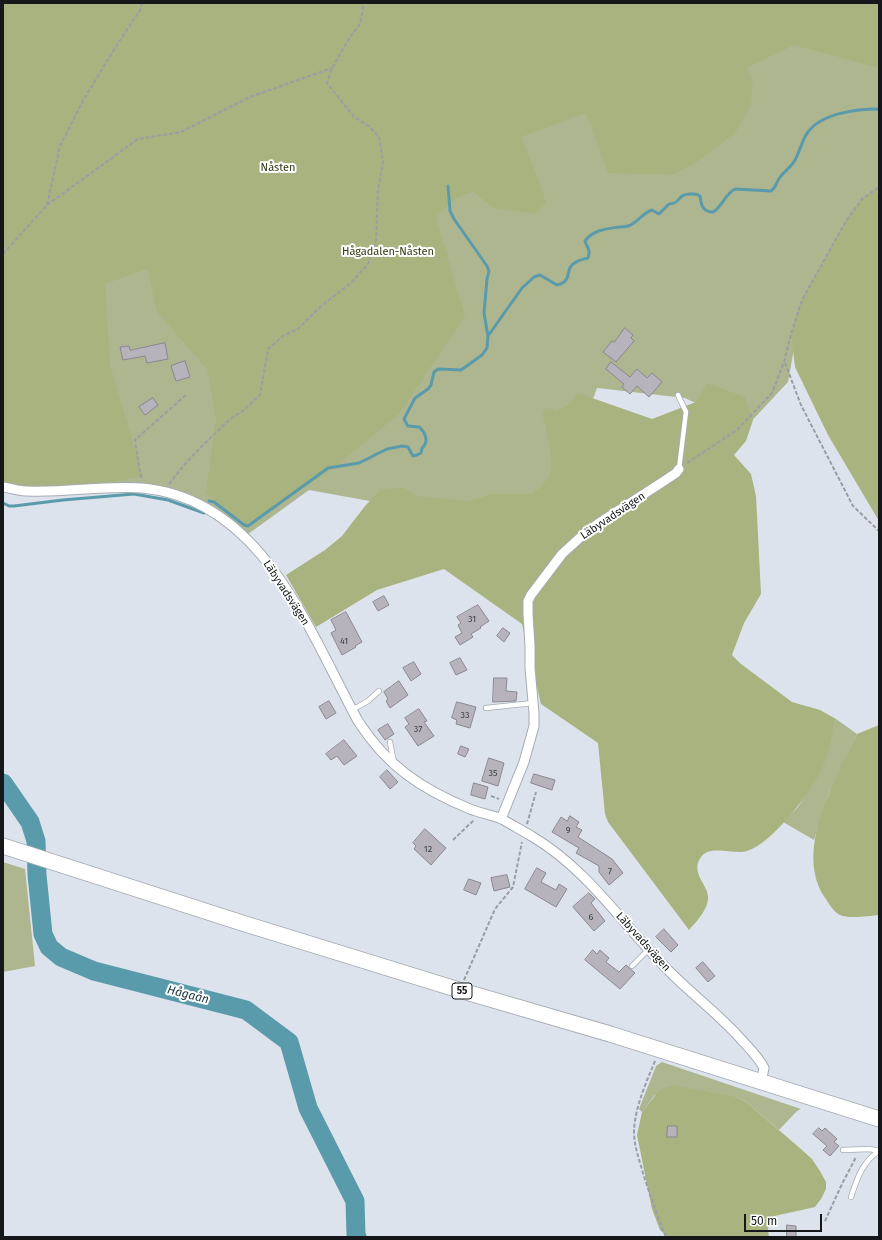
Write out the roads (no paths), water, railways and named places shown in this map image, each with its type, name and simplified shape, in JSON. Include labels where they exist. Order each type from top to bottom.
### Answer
[{"type":"main road","name":"55","points":[[3,846],[246,924],[879,1119]]},
{"type":"street","name":"Läbyvadsvägen","points":[[501,819],[528,747],[534,720],[528,614],[528,601],[531,595],[562,554],[584,534],[661,484],[679,469]]},
{"type":"street","name":"Läbyvadsvägen","points":[[3,487],[25,491],[128,488],[163,491],[209,508],[239,531],[259,552],[292,598],[352,710],[366,733],[394,764],[414,781],[428,789],[472,810],[501,819],[555,852],[579,872],[648,950],[730,1027],[753,1051],[764,1068],[761,1082]]},
{"type":"lane","points":[[678,394],[686,412],[679,469]]},
{"type":"lane","points":[[352,710],[368,701],[379,691]]},
{"type":"lane","points":[[486,708],[533,703]]},
{"type":"lane","points":[[390,742],[394,764]]},
{"type":"lane","points":[[632,966],[648,950]]},
{"type":"lane","points":[[843,1150],[879,1151]]},
{"type":"lane","points":[[851,1197],[863,1166],[879,1151]]},
{"type":"waterway","points":[[209,501],[214,502],[244,525],[248,526],[328,468],[359,463],[387,449],[402,446],[408,447],[413,456],[421,453],[426,440],[425,435],[419,427],[408,426],[404,419],[415,398],[428,389],[431,385],[434,372],[438,369],[461,370],[482,355],[487,348],[488,336],[522,288],[534,277],[540,275],[557,285],[562,283],[567,278],[569,269],[573,264],[588,258],[589,251],[585,241],[592,234],[604,229],[631,225],[645,213],[652,210],[659,214],[669,204],[673,204],[686,194],[699,195],[704,209],[706,211],[713,212],[735,189],[771,191],[779,178],[794,162],[806,135],[814,126],[822,120],[840,113],[879,109]]},
{"type":"waterway","points":[[448,186],[450,211],[489,271],[484,313],[488,336]]},
{"type":"waterway","points":[[3,503],[9,506],[14,506],[134,494],[168,500],[204,513]]},
{"type":"waterway","name":"Hågaån","points":[[3,783],[30,822],[36,841],[37,875],[43,934],[49,947],[61,957],[94,971],[246,1010],[289,1042],[308,1108],[355,1201],[357,1237]]},
{"type":"park label","name":"Nåsten","points":[[278,168]]},
{"type":"park label","name":"Hågadalen-Nåsten","points":[[388,252]]}]
